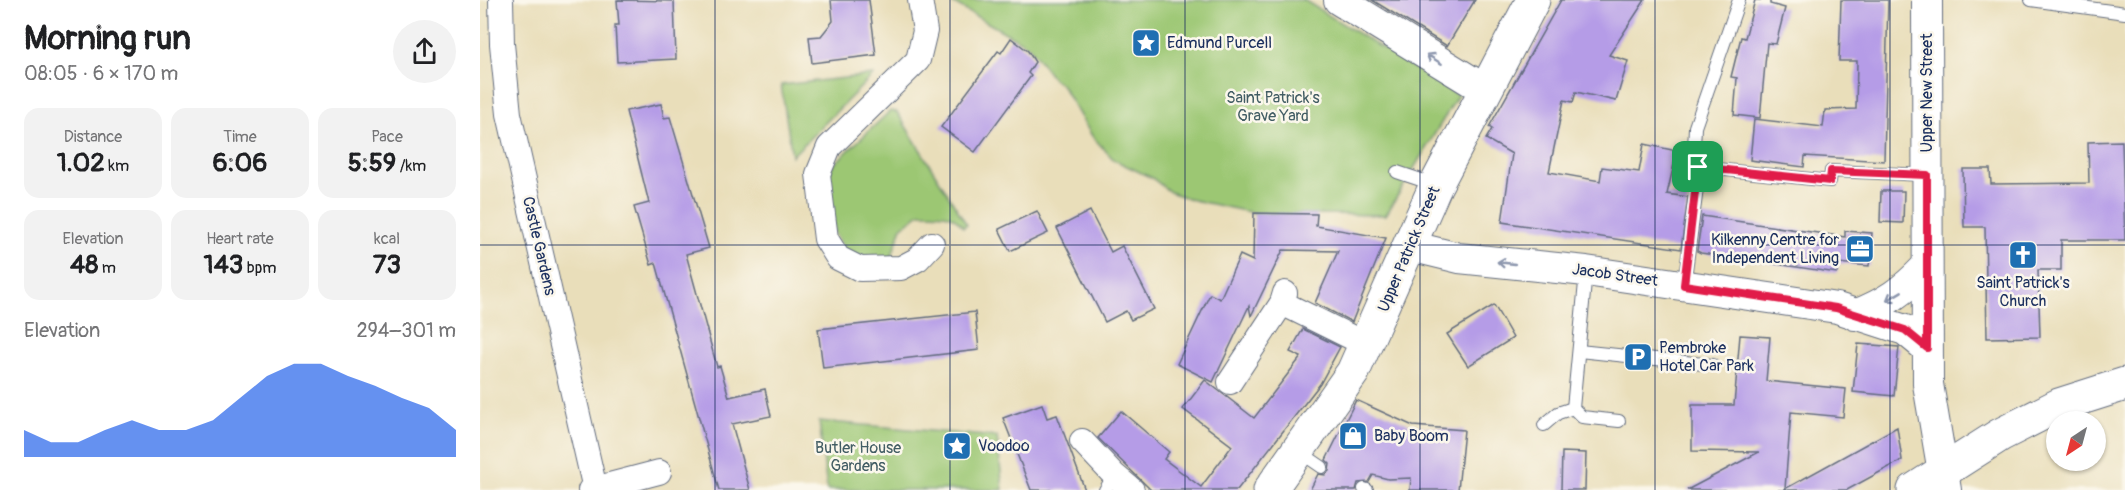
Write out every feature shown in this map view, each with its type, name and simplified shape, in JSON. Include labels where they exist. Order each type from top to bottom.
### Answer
[{"type":"main road","name":"Upper Patrick Street","points":[[1270,490],[1310,459],[1367,345],[1436,185],[1532,0]]},
{"type":"main road","points":[[1914,490],[1946,481],[2000,435],[2059,405],[2125,384]]},
{"type":"street","name":"Castle Gardens","points":[[501,0],[502,44],[509,114],[593,489],[659,472]]},
{"type":"street","points":[[920,0],[925,31],[918,60],[829,147],[818,174],[826,239],[838,258],[860,269],[901,268],[918,259],[932,244]]},
{"type":"street","points":[[1339,0],[1484,89]]},
{"type":"street","name":"Upper New Street","points":[[1927,0],[1927,348],[1931,407],[1946,481]]},
{"type":"street","name":"Jacob Street","points":[[1410,246],[1459,258],[1586,271],[1836,308],[1905,330],[1927,348]]},
{"type":"street","points":[[1855,315],[1876,307],[1903,291],[1926,267]]},
{"type":"street","points":[[1230,382],[1284,298],[1367,345]]},
{"type":"street","points":[[1082,441],[1117,485]]},
{"type":"lane","points":[[1684,285],[1698,167],[1694,148],[1695,127],[1739,0]]},
{"type":"lane","points":[[2031,0],[2125,13]]},
{"type":"lane","points":[[1698,167],[1830,181],[1831,171],[1927,175]]},
{"type":"lane","points":[[1397,172],[1416,176],[1436,185]]},
{"type":"lane","points":[[1573,408],[1586,271]]},
{"type":"lane","points":[[1578,351],[1713,364]]},
{"type":"lane","points":[[1573,408],[1582,417],[1619,421]]},
{"type":"lane","points":[[1545,425],[1558,413],[1573,408]]},
{"type":"green space","name":"Saint Patrick's Grave Yard","points":[[947,0],[1304,0],[1458,95],[1386,215],[1254,213],[1193,200],[1170,192],[1152,178],[1114,160],[1092,136],[1061,84],[1053,79],[1029,46]]},
{"type":"green space","points":[[873,75],[792,156],[781,85]]},
{"type":"green space","points":[[890,111],[897,112],[967,225],[963,227],[954,218],[944,214],[920,213],[902,227],[891,258],[883,264],[845,251],[834,233],[829,177],[832,166]]},
{"type":"green space","name":"Butler House Gardens","points":[[819,421],[997,437],[1003,490],[827,490]]},
{"type":"building","points":[[617,0],[674,1],[676,59],[617,62],[615,25],[619,25]]},
{"type":"building","points":[[831,0],[869,0],[876,55],[812,63],[809,37],[821,36],[833,21]]},
{"type":"building","points":[[1372,0],[1475,0],[1447,46]]},
{"type":"building","points":[[1561,0],[1645,0],[1609,55],[1628,61],[1616,101],[1576,92],[1573,102],[1564,100],[1549,172],[1600,181],[1602,167],[1639,172],[1644,144],[1677,151],[1667,194],[1688,197],[1681,249],[1502,222],[1512,154],[1486,139],[1492,129],[1489,127]]},
{"type":"building","points":[[1755,0],[1770,0],[1770,4],[1785,8],[1776,44],[1767,43],[1760,118],[1734,115],[1737,78],[1731,77],[1741,37],[1745,38]]},
{"type":"building","points":[[1841,0],[1888,0],[1884,161],[1805,156],[1804,167],[1750,160],[1754,119],[1823,127],[1825,110],[1856,109],[1857,61],[1839,61]]},
{"type":"building","points":[[1011,38],[1028,51],[1035,62],[1028,73],[1031,76],[975,152],[941,127],[998,51],[1001,53]]},
{"type":"building","points":[[661,104],[664,118],[670,117],[709,248],[686,254],[717,367],[720,366],[729,397],[765,389],[771,416],[732,424],[750,490],[719,490],[656,263],[651,265],[634,207],[649,203],[626,111]]},
{"type":"building","name":"Saint Patrick's Church","points":[[2122,141],[2125,240],[2061,240],[2061,270],[2038,270],[2040,337],[1987,338],[1985,227],[1964,227],[1963,169],[1990,169],[1991,184],[2089,183],[2088,142]]},
{"type":"building","points":[[1881,191],[1904,191],[1903,223],[1880,222]]},
{"type":"building","points":[[1037,211],[1048,233],[1010,251],[999,229]]},
{"type":"building","points":[[1090,211],[1111,252],[1122,246],[1154,309],[1131,320],[1126,311],[1105,322],[1057,228]]},
{"type":"building","points":[[1254,213],[1317,214],[1316,226],[1386,238],[1352,322],[1315,303],[1338,251],[1283,250],[1251,316],[1249,306],[1213,382],[1177,364],[1210,294],[1220,299],[1240,255],[1253,261]]},
{"type":"building","points":[[1702,216],[1845,237],[1845,231],[1872,233],[1869,266],[1838,263],[1837,273],[1701,253],[1697,251]]},
{"type":"building","points":[[1494,305],[1513,338],[1468,366],[1447,334]]},
{"type":"building","points":[[975,312],[979,350],[823,368],[818,329]]},
{"type":"building","points":[[1303,329],[1340,347],[1320,384],[1237,490],[1151,490],[1098,438],[1121,411],[1169,452],[1164,459],[1201,487],[1232,446],[1183,409],[1205,380],[1254,418],[1301,357],[1290,352]]},
{"type":"building","points":[[1740,335],[1770,337],[1766,381],[1846,389],[1843,417],[1791,412],[1785,489],[1897,427],[1902,460],[1847,490],[1687,490],[1759,452],[1692,451],[1692,405],[1734,405]]},
{"type":"building","points":[[1858,344],[1899,347],[1894,396],[1853,392]]},
{"type":"building","points":[[1356,400],[1413,426],[1464,430],[1458,490],[1410,490],[1411,478],[1388,479],[1373,475],[1369,482],[1358,483],[1356,490],[1310,490],[1318,474],[1325,475],[1329,471],[1330,464],[1326,460]]},
{"type":"building","points":[[1042,404],[1047,418],[1057,415],[1085,490],[1031,490],[1003,418]]},
{"type":"building","points":[[1562,452],[1586,453],[1585,490],[1561,490]]},
{"type":"place","name":"Edmund Purcell","points":[[1146,43]]},
{"type":"place","name":"Kilkenny Centre for Independent Living","points":[[1860,249]]},
{"type":"place","name":"Saint Patrick's Church","points":[[2023,255]]},
{"type":"place","name":"Pembroke Hotel Car Park","points":[[1638,357]]},
{"type":"place","name":"Baby Boom","points":[[1353,436]]},
{"type":"place","name":"Voodoo","points":[[957,446]]},
{"type":"route","points":[[1698,167],[1830,181],[1831,171],[1904,176],[1927,175],[1927,348],[1905,330],[1836,308],[1684,285],[1688,267],[1698,167]]}]
